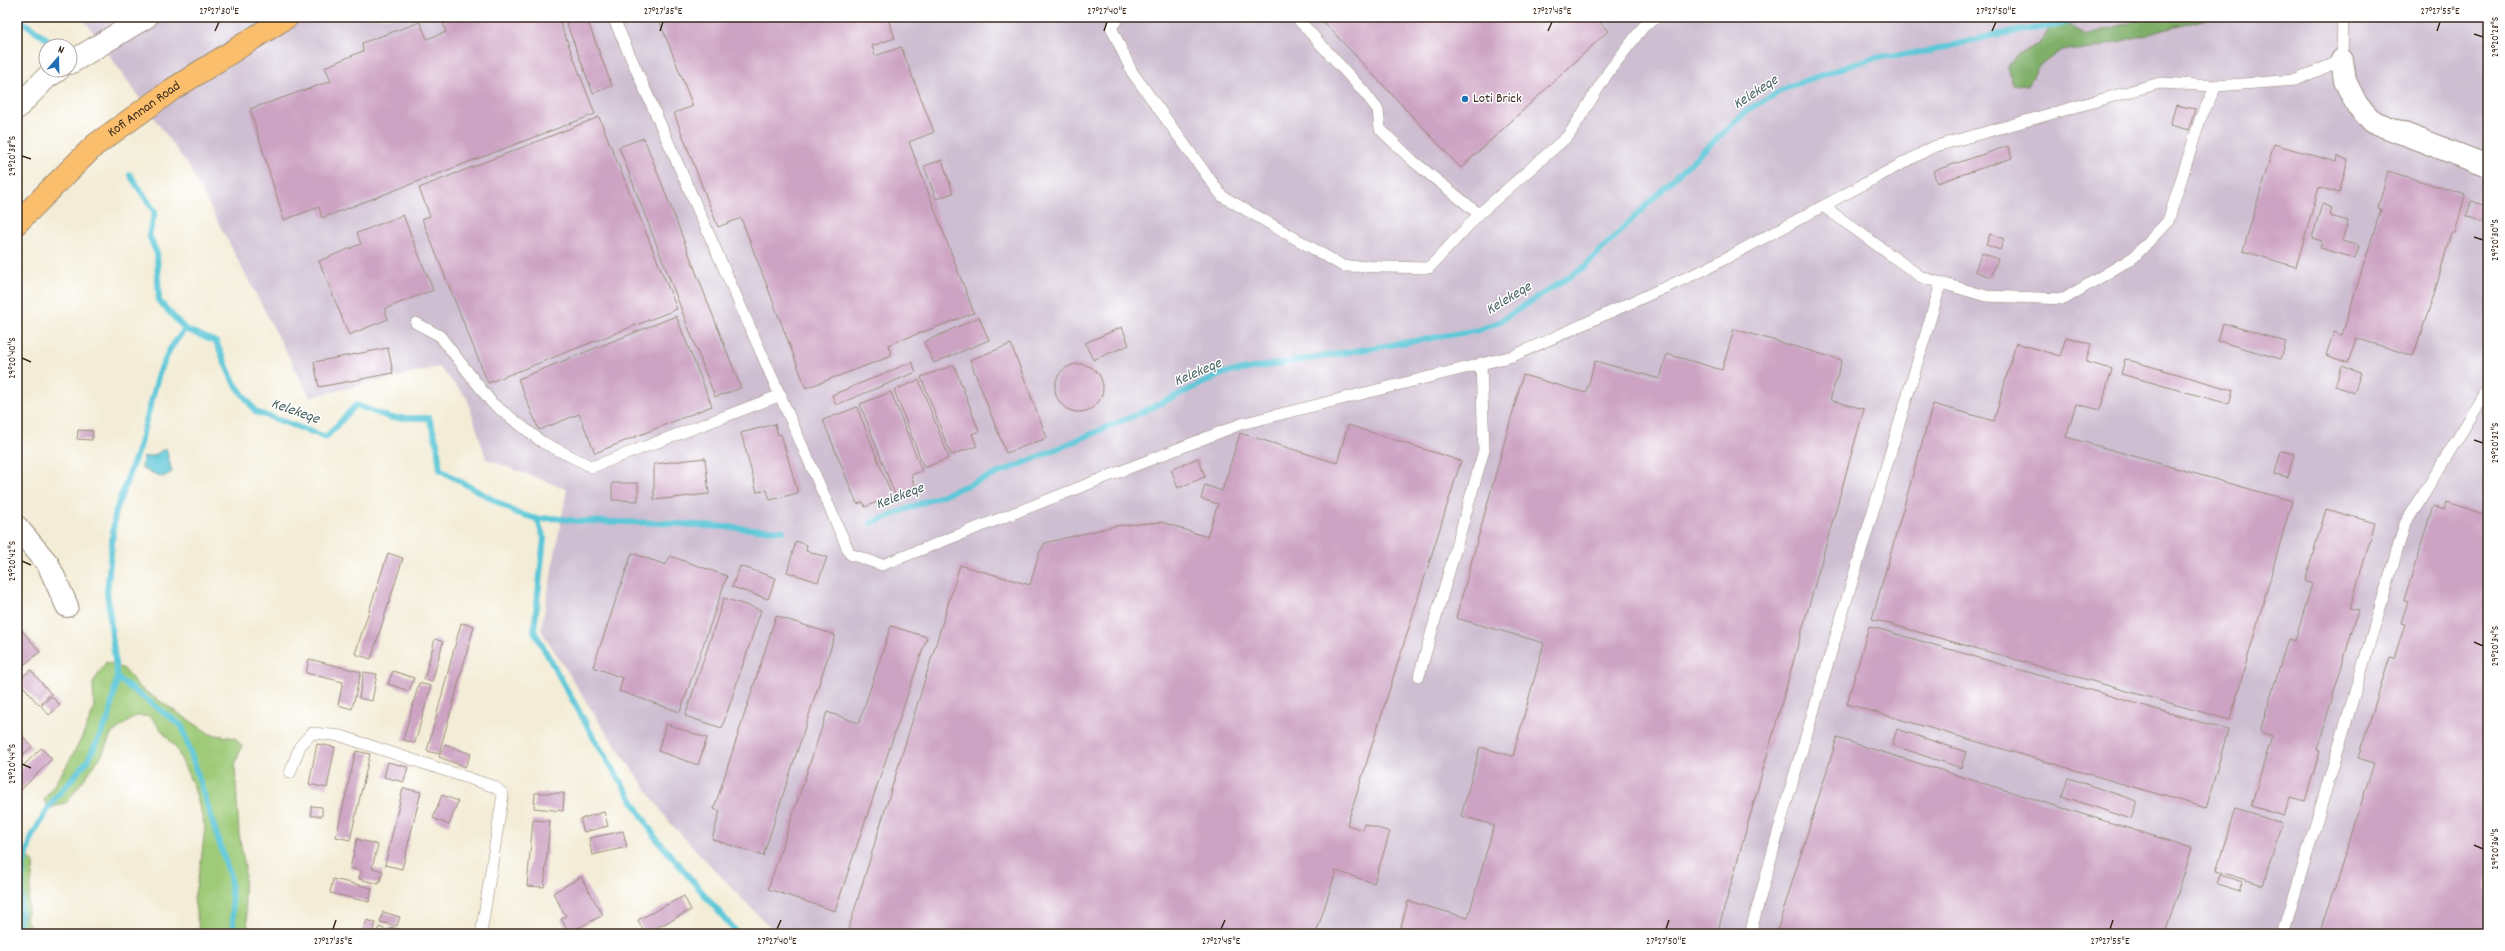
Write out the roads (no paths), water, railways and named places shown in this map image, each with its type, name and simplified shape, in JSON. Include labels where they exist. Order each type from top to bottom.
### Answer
[{"type":"main road","name":"Kofi Annan Road","points":[[17,223],[94,144],[173,89],[287,17]]},
{"type":"street","points":[[78,58],[146,17]]},
{"type":"street","points":[[2342,60],[2345,80],[2357,105],[2373,122],[2488,166]]},
{"type":"street","points":[[17,108],[46,78]]},
{"type":"street","points":[[17,526],[48,564],[67,606]]},
{"type":"lane","points":[[612,17],[781,395],[850,554],[882,566],[1241,424],[1513,356],[1706,269],[1933,147],[2160,83],[2216,86],[2296,80],[2342,60],[2343,17]]},
{"type":"lane","points":[[1119,17],[1111,27],[1132,72],[1222,196],[1343,266],[1429,268],[1479,214],[1569,135],[1609,72],[1644,26],[1658,17]]},
{"type":"lane","points":[[1296,17],[1370,98],[1378,110],[1380,129],[1414,161],[1479,214]]},
{"type":"lane","points":[[1823,206],[1921,277],[1986,296],[2064,299],[2134,258],[2168,220],[2201,117],[2216,86]]},
{"type":"lane","points":[[1750,934],[1789,793],[1941,283]]},
{"type":"lane","points":[[416,323],[440,336],[492,403],[542,442],[592,468],[781,395]]},
{"type":"lane","points":[[1419,676],[1484,450],[1481,363]]},
{"type":"lane","points":[[2283,934],[2405,524],[2488,389]]},
{"type":"lane","points":[[290,773],[300,746],[312,733],[341,736],[495,787],[503,794],[482,934]]},
{"type":"water","points":[[166,448],[172,472],[163,477],[142,469],[143,457],[153,456]]},
{"type":"waterway","name":"Kelekeqe","points":[[871,523],[1024,463],[1140,413],[1224,373],[1479,330],[1499,322],[1583,268],[1678,174],[1749,109],[1790,86],[1872,58],[1930,51],[1994,35],[2063,24],[2086,17]]},
{"type":"waterway","name":"Kelekeqe","points":[[17,18],[46,38]]},
{"type":"waterway","name":"Kelekeqe","points":[[130,175],[155,212],[149,235],[157,254],[159,301],[185,329],[216,342],[233,381],[256,412],[326,437],[356,405],[391,418],[429,418],[437,443],[440,470],[517,513],[537,519],[554,518],[576,521],[665,523],[783,531]]},
{"type":"waterway","points":[[19,934],[23,868],[32,836],[52,802],[88,760],[109,717],[117,678],[107,592],[115,513],[139,447],[159,373],[170,349],[185,329]]},
{"type":"waterway","points":[[537,519],[544,538],[534,631],[595,740],[655,837],[738,934]]},
{"type":"waterway","points":[[117,678],[182,726],[230,876],[234,934]]},
{"type":"place","name":"Loti Brick","points":[[1465,99]]}]
